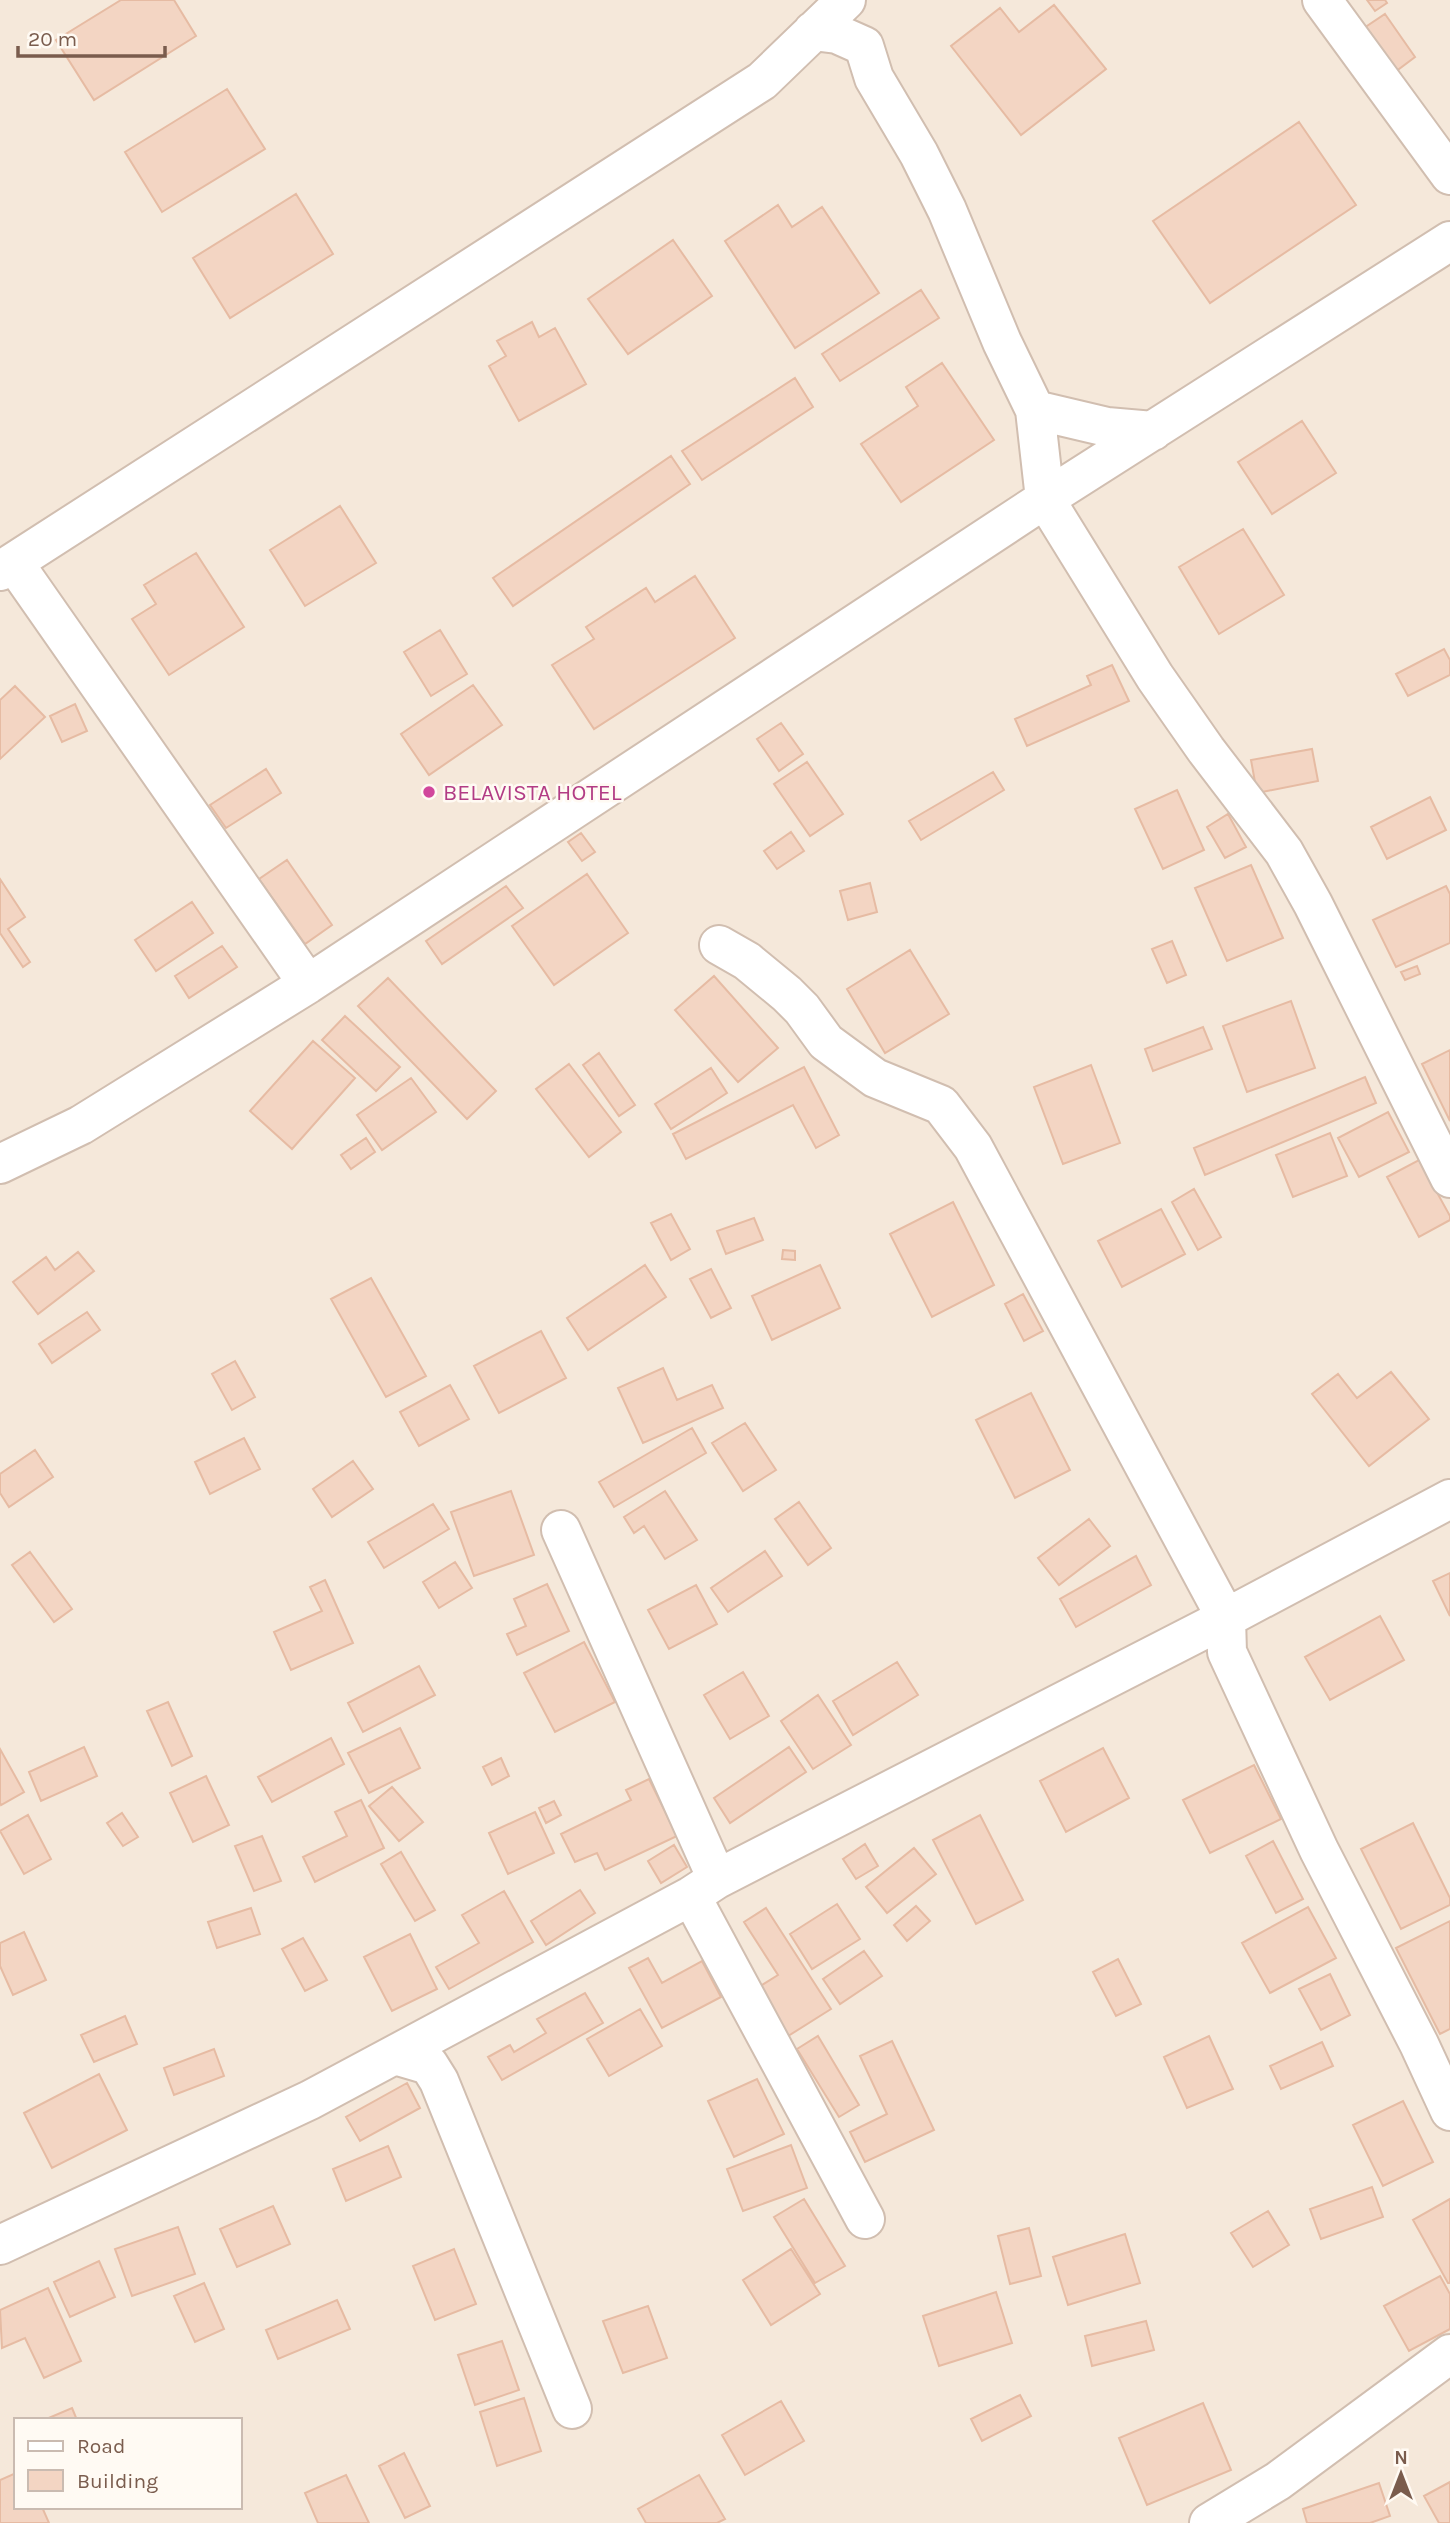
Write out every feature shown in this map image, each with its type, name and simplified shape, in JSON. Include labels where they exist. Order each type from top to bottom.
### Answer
[{"type":"street","points":[[308,984],[7,567],[762,81],[846,0]]},
{"type":"street","points":[[864,0],[864,46],[874,78],[919,154],[947,209],[1002,341],[1035,410],[1045,499],[1155,677],[1206,750],[1284,852],[1313,904],[1450,1178]]},
{"type":"street","points":[[1322,0],[1450,175]]},
{"type":"street","points":[[813,31],[837,34],[864,46]]},
{"type":"street","points":[[0,1164],[81,1125],[308,984],[1045,499],[1450,241]]},
{"type":"street","points":[[1035,410],[1107,426],[1153,430]]},
{"type":"street","points":[[719,945],[747,961],[786,994],[802,1009],[826,1042],[875,1078],[941,1105],[973,1147],[1226,1618],[1227,1652],[1319,1850],[1419,2044],[1450,2111]]},
{"type":"street","points":[[0,2245],[310,2100],[704,1887],[1226,1618],[1450,1499]]},
{"type":"street","points":[[561,1530],[704,1887],[865,2219]]},
{"type":"street","points":[[395,2055],[429,2065],[439,2081],[572,2409]]},
{"type":"street","points":[[1209,2523],[1278,2481],[1450,2354]]},
{"type":"shaded area","points":[[0,0],[1450,0],[1450,2523],[0,2523]]},
{"type":"building","points":[[121,0],[174,0],[196,36],[94,100],[56,40]]},
{"type":"building","points":[[1367,0],[1385,0],[1387,3],[1375,11]]},
{"type":"building","points":[[1054,5],[1106,69],[1021,135],[951,46],[1000,8],[1019,32]]},
{"type":"building","points":[[1385,14],[1415,57],[1395,72],[1364,28]]},
{"type":"building","points":[[227,89],[265,149],[162,212],[125,152]]},
{"type":"building","points":[[1299,122],[1356,205],[1210,303],[1153,221]]},
{"type":"building","points":[[296,194],[333,254],[230,318],[193,258]]},
{"type":"building","points":[[778,205],[792,227],[822,207],[879,293],[795,348],[725,241]]},
{"type":"building","points":[[673,240],[712,296],[628,354],[588,299]]},
{"type":"building","points":[[921,290],[939,318],[840,381],[822,354]]},
{"type":"building","points":[[532,322],[539,337],[555,328],[586,384],[519,421],[489,366],[506,356],[497,341]]},
{"type":"building","points":[[942,363],[994,440],[901,502],[861,444],[918,406],[906,387]]},
{"type":"building","points":[[795,378],[813,407],[702,480],[682,451]]},
{"type":"building","points":[[1302,421],[1336,473],[1272,514],[1238,462]]},
{"type":"building","points":[[671,456],[690,484],[513,606],[493,578]]},
{"type":"building","points":[[340,506],[376,563],[305,606],[270,550]]},
{"type":"building","points":[[1243,529],[1284,595],[1219,634],[1179,567]]},
{"type":"building","points":[[196,553],[244,627],[169,675],[132,619],[156,604],[144,585]]},
{"type":"building","points":[[695,576],[735,638],[594,729],[552,665],[594,639],[586,627],[646,588],[655,602]]},
{"type":"building","points":[[440,630],[467,674],[431,696],[404,652]]},
{"type":"building","points":[[1444,649],[1450,660],[1450,675],[1408,696],[1396,674]]},
{"type":"building","points":[[1112,665],[1129,701],[1027,746],[1015,719],[1091,685],[1087,676]]},
{"type":"building","points":[[473,685],[502,725],[429,775],[401,734]]},
{"type":"building","points":[[15,686],[45,717],[0,759],[0,700]]},
{"type":"building","points":[[75,704],[87,731],[62,742],[50,716]]},
{"type":"building","points":[[781,723],[803,754],[779,771],[757,739]]},
{"type":"building","points":[[1312,749],[1318,781],[1257,793],[1251,760]]},
{"type":"building","points":[[807,762],[843,814],[810,836],[774,784]]},
{"type":"building","points":[[266,769],[281,793],[226,828],[210,805]]},
{"type":"building","points":[[993,772],[1004,790],[921,840],[909,821]]},
{"type":"building","points":[[1177,790],[1204,850],[1163,869],[1135,809]]},
{"type":"building","points":[[1430,797],[1446,830],[1387,859],[1371,827]]},
{"type":"building","points":[[1228,814],[1246,847],[1225,858],[1207,827]]},
{"type":"building","points":[[791,832],[804,851],[777,869],[764,851]]},
{"type":"building","points":[[581,833],[595,852],[582,861],[568,842]]},
{"type":"building","points":[[287,860],[332,925],[305,944],[259,879]]},
{"type":"building","points":[[1251,865],[1283,938],[1227,961],[1195,888]]},
{"type":"building","points":[[587,874],[628,933],[554,985],[512,926]]},
{"type":"building","points":[[0,879],[25,917],[8,929],[30,962],[23,967],[0,933]]},
{"type":"building","points":[[870,883],[877,912],[848,920],[840,891]]},
{"type":"building","points":[[506,886],[523,908],[442,964],[426,941]]},
{"type":"building","points":[[1446,886],[1450,894],[1450,943],[1396,967],[1373,920]]},
{"type":"building","points":[[192,902],[213,933],[156,971],[135,940]]},
{"type":"building","points":[[1172,941],[1186,975],[1167,983],[1152,949]]},
{"type":"building","points":[[222,946],[237,967],[189,998],[175,976]]},
{"type":"building","points":[[910,950],[949,1014],[885,1053],[847,989]]},
{"type":"building","points":[[1417,966],[1420,974],[1405,980],[1401,972]]},
{"type":"building","points":[[714,976],[778,1048],[738,1082],[675,1010]]},
{"type":"building","points":[[388,978],[496,1091],[467,1119],[358,1006]]},
{"type":"building","points":[[1291,1001],[1315,1068],[1247,1092],[1223,1026]]},
{"type":"building","points":[[345,1016],[400,1067],[376,1091],[322,1040]]},
{"type":"building","points":[[1203,1027],[1212,1049],[1153,1071],[1145,1049]]},
{"type":"building","points":[[313,1041],[355,1078],[292,1149],[250,1111]]},
{"type":"building","points":[[1450,1050],[1450,1121],[1422,1064]]},
{"type":"building","points":[[599,1053],[635,1105],[619,1116],[583,1065]]},
{"type":"building","points":[[569,1064],[621,1132],[589,1157],[536,1089]]},
{"type":"building","points":[[1091,1065],[1120,1143],[1063,1164],[1034,1087]]},
{"type":"building","points":[[804,1067],[839,1135],[816,1148],[793,1105],[686,1159],[673,1134]]},
{"type":"building","points":[[711,1068],[727,1093],[671,1129],[655,1104]]},
{"type":"building","points":[[1365,1077],[1376,1103],[1205,1175],[1194,1148]]},
{"type":"building","points":[[411,1078],[436,1112],[382,1150],[357,1115]]},
{"type":"building","points":[[1388,1112],[1409,1152],[1359,1177],[1338,1138]]},
{"type":"building","points":[[1330,1133],[1347,1176],[1293,1197],[1276,1155]]},
{"type":"building","points":[[366,1138],[375,1152],[351,1169],[341,1155]]},
{"type":"building","points":[[1419,1160],[1450,1220],[1419,1237],[1387,1177]]},
{"type":"building","points":[[1194,1189],[1221,1237],[1198,1250],[1172,1202]]},
{"type":"building","points":[[953,1202],[994,1285],[932,1317],[890,1234]]},
{"type":"building","points":[[1161,1209],[1185,1254],[1122,1287],[1098,1241]]},
{"type":"building","points":[[671,1214],[690,1249],[671,1260],[651,1223]]},
{"type":"building","points":[[754,1218],[763,1240],[726,1254],[717,1231]]},
{"type":"building","points":[[783,1250],[795,1251],[795,1260],[782,1259]]},
{"type":"building","points":[[78,1252],[94,1271],[38,1314],[13,1282],[46,1257],[55,1270]]},
{"type":"building","points":[[645,1265],[666,1297],[588,1350],[567,1318]]},
{"type":"building","points":[[820,1265],[840,1308],[772,1340],[752,1296]]},
{"type":"building","points":[[711,1269],[731,1308],[711,1318],[690,1279]]},
{"type":"building","points":[[371,1278],[426,1376],[386,1397],[331,1299]]},
{"type":"building","points":[[1023,1294],[1043,1331],[1024,1341],[1005,1304]]},
{"type":"building","points":[[87,1312],[100,1330],[52,1363],[39,1344]]},
{"type":"building","points":[[541,1331],[566,1378],[499,1413],[474,1366]]},
{"type":"building","points":[[235,1361],[255,1397],[232,1410],[212,1374]]},
{"type":"building","points":[[663,1368],[677,1400],[712,1385],[723,1408],[643,1443],[618,1388]]},
{"type":"building","points":[[1391,1372],[1429,1419],[1369,1466],[1312,1394],[1338,1374],[1357,1398]]},
{"type":"building","points":[[450,1385],[469,1419],[419,1446],[400,1412]]},
{"type":"building","points":[[1031,1393],[1070,1470],[1015,1498],[976,1420]]},
{"type":"building","points":[[745,1423],[776,1470],[743,1491],[712,1443]]},
{"type":"building","points":[[692,1428],[706,1453],[614,1507],[599,1482]]},
{"type":"building","points":[[244,1438],[260,1469],[210,1494],[195,1462]]},
{"type":"building","points":[[35,1450],[53,1477],[9,1507],[0,1493],[0,1474]]},
{"type":"building","points":[[353,1461],[373,1489],[332,1517],[313,1489]]},
{"type":"building","points":[[511,1491],[534,1555],[474,1576],[451,1512]]},
{"type":"building","points":[[665,1491],[697,1540],[665,1559],[644,1526],[634,1533],[624,1517]]},
{"type":"building","points":[[799,1502],[831,1548],[808,1565],[775,1519]]},
{"type":"building","points":[[433,1504],[449,1529],[384,1568],[368,1542]]},
{"type":"building","points":[[1089,1519],[1110,1546],[1059,1585],[1038,1558]]},
{"type":"building","points":[[765,1551],[782,1576],[728,1612],[711,1588]]},
{"type":"building","points":[[30,1552],[72,1609],[54,1622],[12,1565]]},
{"type":"building","points":[[1136,1556],[1151,1585],[1076,1627],[1060,1599]]},
{"type":"building","points":[[455,1562],[472,1588],[439,1608],[423,1582]]},
{"type":"building","points":[[1450,1573],[1450,1616],[1433,1581]]},
{"type":"building","points":[[325,1580],[353,1643],[291,1670],[274,1632],[322,1611],[310,1587]]},
{"type":"building","points":[[547,1584],[569,1631],[517,1655],[507,1634],[526,1626],[514,1599]]},
{"type":"building","points":[[696,1585],[717,1624],[669,1649],[648,1610]]},
{"type":"building","points":[[1380,1616],[1404,1660],[1330,1700],[1305,1657]]},
{"type":"building","points":[[584,1642],[615,1702],[555,1732],[524,1673]]},
{"type":"building","points":[[897,1662],[918,1695],[853,1735],[833,1701]]},
{"type":"building","points":[[419,1666],[435,1695],[363,1732],[348,1703]]},
{"type":"building","points":[[743,1672],[769,1716],[730,1739],[704,1695]]},
{"type":"building","points":[[818,1695],[851,1745],[813,1769],[781,1721]]},
{"type":"building","points":[[168,1702],[192,1756],[172,1766],[147,1711]]},
{"type":"building","points":[[400,1728],[420,1768],[369,1793],[348,1753]]},
{"type":"building","points":[[331,1738],[344,1764],[272,1802],[258,1777]]},
{"type":"building","points":[[84,1747],[97,1776],[41,1801],[29,1772]]},
{"type":"building","points":[[789,1747],[806,1772],[730,1823],[714,1798]]},
{"type":"building","points":[[1103,1748],[1129,1798],[1066,1832],[1040,1781]]},
{"type":"building","points":[[0,1749],[24,1792],[1,1805],[0,1803]]},
{"type":"building","points":[[501,1758],[509,1776],[492,1785],[483,1767]]},
{"type":"building","points":[[1254,1765],[1281,1819],[1210,1853],[1183,1800]]},
{"type":"building","points":[[206,1776],[229,1825],[193,1842],[170,1793]]},
{"type":"building","points":[[649,1779],[677,1836],[605,1870],[597,1853],[575,1862],[561,1834],[631,1800],[626,1790]]},
{"type":"building","points":[[392,1787],[423,1822],[399,1841],[369,1806]]},
{"type":"building","points":[[361,1800],[384,1848],[315,1882],[303,1857],[347,1836],[335,1812]]},
{"type":"building","points":[[554,1801],[561,1815],[546,1823],[539,1808]]},
{"type":"building","points":[[535,1812],[554,1853],[508,1874],[489,1833]]},
{"type":"building","points":[[122,1813],[138,1837],[123,1846],[107,1823]]},
{"type":"building","points":[[28,1815],[51,1859],[24,1874],[0,1831]]},
{"type":"building","points":[[980,1815],[1023,1900],[976,1924],[933,1840]]},
{"type":"building","points":[[1413,1823],[1450,1898],[1450,1905],[1401,1929],[1361,1849]]},
{"type":"building","points":[[262,1836],[281,1881],[254,1891],[235,1846]]},
{"type":"building","points":[[1273,1841],[1303,1899],[1276,1913],[1246,1856]]},
{"type":"building","points":[[865,1844],[878,1866],[856,1879],[843,1859]]},
{"type":"building","points":[[674,1845],[687,1867],[661,1883],[648,1861]]},
{"type":"building","points":[[914,1848],[936,1874],[887,1913],[866,1887]]},
{"type":"building","points":[[401,1852],[435,1910],[415,1921],[381,1864]]},
{"type":"building","points":[[580,1890],[595,1913],[546,1945],[531,1921]]},
{"type":"building","points":[[504,1891],[533,1942],[449,1989],[436,1967],[479,1943],[462,1915]]},
{"type":"building","points":[[837,1904],[860,1939],[812,1969],[790,1934]]},
{"type":"building","points":[[916,1906],[930,1921],[907,1941],[894,1925]]},
{"type":"building","points":[[1308,1907],[1336,1958],[1270,1993],[1242,1943]]},
{"type":"building","points":[[251,1908],[260,1934],[217,1948],[208,1922]]},
{"type":"building","points":[[766,1908],[831,2009],[785,2038],[754,1990],[778,1975],[744,1922]]},
{"type":"building","points":[[1450,1921],[1450,2029],[1440,2034],[1396,1948]]},
{"type":"building","points":[[24,1932],[46,1980],[13,1995],[0,1966],[0,1943]]},
{"type":"building","points":[[410,1934],[437,1989],[392,2011],[364,1957]]},
{"type":"building","points":[[303,1938],[327,1980],[305,1991],[282,1949]]},
{"type":"building","points":[[864,1951],[882,1976],[840,2004],[823,1979]]},
{"type":"building","points":[[648,1958],[662,1983],[702,1961],[721,1997],[662,2028],[629,1968]]},
{"type":"building","points":[[1118,1959],[1141,2004],[1116,2016],[1093,1972]]},
{"type":"building","points":[[1330,1974],[1350,2015],[1321,2030],[1299,1989]]},
{"type":"building","points":[[585,1993],[603,2023],[502,2080],[488,2057],[510,2045],[514,2052],[546,2033],[537,2019]]},
{"type":"building","points":[[640,2009],[662,2046],[609,2076],[587,2039]]},
{"type":"building","points":[[125,2016],[137,2044],[94,2062],[81,2035]]},
{"type":"building","points":[[818,2036],[859,2105],[839,2117],[797,2049]]},
{"type":"building","points":[[1209,2036],[1233,2089],[1187,2108],[1164,2057]]},
{"type":"building","points":[[892,2041],[934,2130],[865,2162],[850,2132],[887,2114],[860,2056]]},
{"type":"building","points":[[1322,2042],[1333,2066],[1281,2089],[1270,2066]]},
{"type":"building","points":[[214,2049],[224,2076],[174,2095],[164,2068]]},
{"type":"building","points":[[99,2074],[127,2130],[52,2168],[24,2113]]},
{"type":"building","points":[[757,2079],[784,2134],[734,2157],[708,2101]]},
{"type":"building","points":[[407,2083],[420,2108],[360,2141],[346,2117]]},
{"type":"building","points":[[1403,2101],[1433,2162],[1383,2186],[1353,2125]]},
{"type":"building","points":[[791,2145],[807,2188],[743,2211],[727,2169]]},
{"type":"building","points":[[388,2146],[401,2177],[346,2201],[333,2169]]},
{"type":"building","points":[[1372,2187],[1383,2217],[1321,2239],[1310,2209]]},
{"type":"building","points":[[804,2199],[845,2266],[815,2283],[774,2217]]},
{"type":"building","points":[[1450,2199],[1450,2283],[1448,2283],[1413,2220]]},
{"type":"building","points":[[273,2206],[290,2244],[237,2267],[220,2229]]},
{"type":"building","points":[[1268,2211],[1289,2245],[1253,2267],[1231,2233]]},
{"type":"building","points":[[178,2227],[195,2274],[132,2296],[115,2249]]},
{"type":"building","points":[[1029,2228],[1041,2276],[1010,2284],[998,2236]]},
{"type":"building","points":[[1125,2234],[1140,2283],[1068,2305],[1053,2257]]},
{"type":"building","points":[[454,2249],[476,2304],[435,2320],[413,2266]]},
{"type":"building","points":[[791,2249],[820,2294],[771,2325],[743,2280]]},
{"type":"building","points":[[99,2261],[115,2297],[70,2317],[54,2282]]},
{"type":"building","points":[[1440,2276],[1450,2294],[1450,2329],[1409,2351],[1384,2306]]},
{"type":"building","points":[[204,2283],[224,2329],[195,2342],[174,2296]]},
{"type":"building","points":[[48,2288],[81,2361],[44,2378],[25,2338],[2,2348],[0,2310]]},
{"type":"building","points":[[996,2292],[1012,2343],[939,2366],[923,2316]]},
{"type":"building","points":[[337,2300],[350,2329],[278,2359],[266,2330]]},
{"type":"building","points":[[648,2306],[667,2358],[623,2373],[603,2321]]},
{"type":"building","points":[[1146,2321],[1154,2350],[1092,2366],[1085,2336]]},
{"type":"building","points":[[502,2341],[519,2390],[475,2405],[458,2355]]},
{"type":"building","points":[[1020,2395],[1031,2416],[982,2441],[971,2419]]},
{"type":"building","points":[[524,2398],[541,2451],[497,2466],[480,2412]]},
{"type":"building","points":[[781,2401],[804,2441],[745,2475],[722,2435]]},
{"type":"building","points":[[1203,2403],[1231,2470],[1147,2505],[1119,2438]]},
{"type":"building","points":[[72,2408],[76,2418],[49,2418]]},
{"type":"building","points":[[404,2453],[430,2506],[405,2518],[379,2466]]},
{"type":"building","points":[[14,2474],[14,2509],[43,2509],[49,2523],[0,2523],[0,2480]]},
{"type":"building","points":[[346,2475],[369,2523],[318,2523],[305,2493]]},
{"type":"building","points":[[699,2475],[725,2519],[717,2523],[646,2523],[638,2509]]},
{"type":"building","points":[[1450,2482],[1450,2523],[1439,2523],[1424,2496]]},
{"type":"building","points":[[1379,2483],[1390,2516],[1370,2523],[1307,2523],[1303,2509]]},
{"type":"place","name":"BELAVISTA HOTEL","points":[[429,792]]}]
